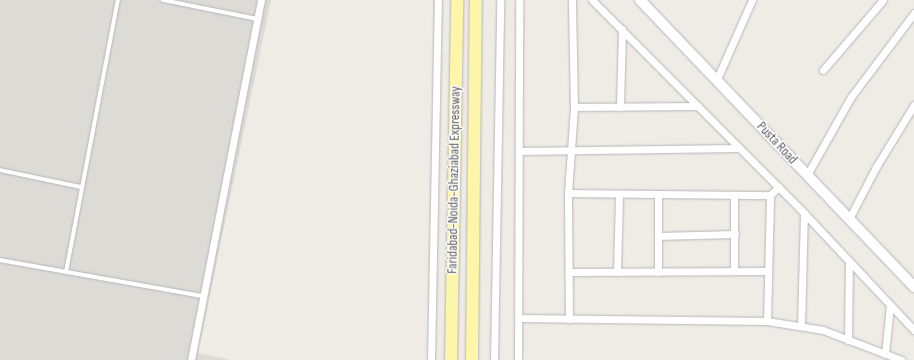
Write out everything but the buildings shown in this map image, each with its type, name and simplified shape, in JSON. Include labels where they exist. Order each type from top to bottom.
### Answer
[{"type":"main road","name":"Faridabad-Noida-Ghaziabad Expressway","points":[[451,360],[457,0]]},
{"type":"main road","name":"Faridabad-Noida-Ghaziabad Expressway","points":[[472,360],[476,0]]},
{"type":"street","points":[[191,360],[261,0]]},
{"type":"street","points":[[431,360],[438,0]]},
{"type":"street","points":[[494,360],[500,0]]},
{"type":"street","points":[[518,360],[519,0]]},
{"type":"street","points":[[569,319],[571,272],[568,193],[569,152],[574,107],[572,0]]},
{"type":"street","points":[[592,0],[804,213],[849,263],[914,330]]},
{"type":"street","name":"Pusta Road","points":[[640,0],[914,287]]},
{"type":"street","points":[[717,79],[752,0]]},
{"type":"street","points":[[823,70],[883,0]]},
{"type":"street","points":[[807,175],[851,97],[914,12]]},
{"type":"street","points":[[620,107],[622,29]]},
{"type":"street","points":[[574,107],[698,106]]},
{"type":"street","points":[[849,219],[876,167],[914,106]]},
{"type":"street","points":[[519,151],[569,152],[739,148]]},
{"type":"street","points":[[568,193],[734,196],[770,195],[778,187]]},
{"type":"street","points":[[617,272],[619,194]]},
{"type":"street","points":[[658,194],[658,272]]},
{"type":"street","points":[[767,321],[770,195]]},
{"type":"street","points":[[734,196],[734,270]]},
{"type":"street","points":[[801,326],[804,213]]},
{"type":"street","points":[[658,236],[735,234]]},
{"type":"street","points":[[848,340],[849,263]]},
{"type":"street","points":[[571,272],[768,270]]},
{"type":"street","points":[[885,354],[890,305]]},
{"type":"street","points":[[519,318],[767,321],[823,330],[901,360]]},
{"type":"lane","points":[[66,272],[81,187],[118,0]]},
{"type":"lane","points":[[163,0],[258,19]]},
{"type":"lane","points":[[0,170],[81,187]]},
{"type":"lane","points":[[0,260],[204,296]]},
{"type":"shaded area","points":[[0,0],[271,0],[198,353],[231,360],[0,360]]}]
